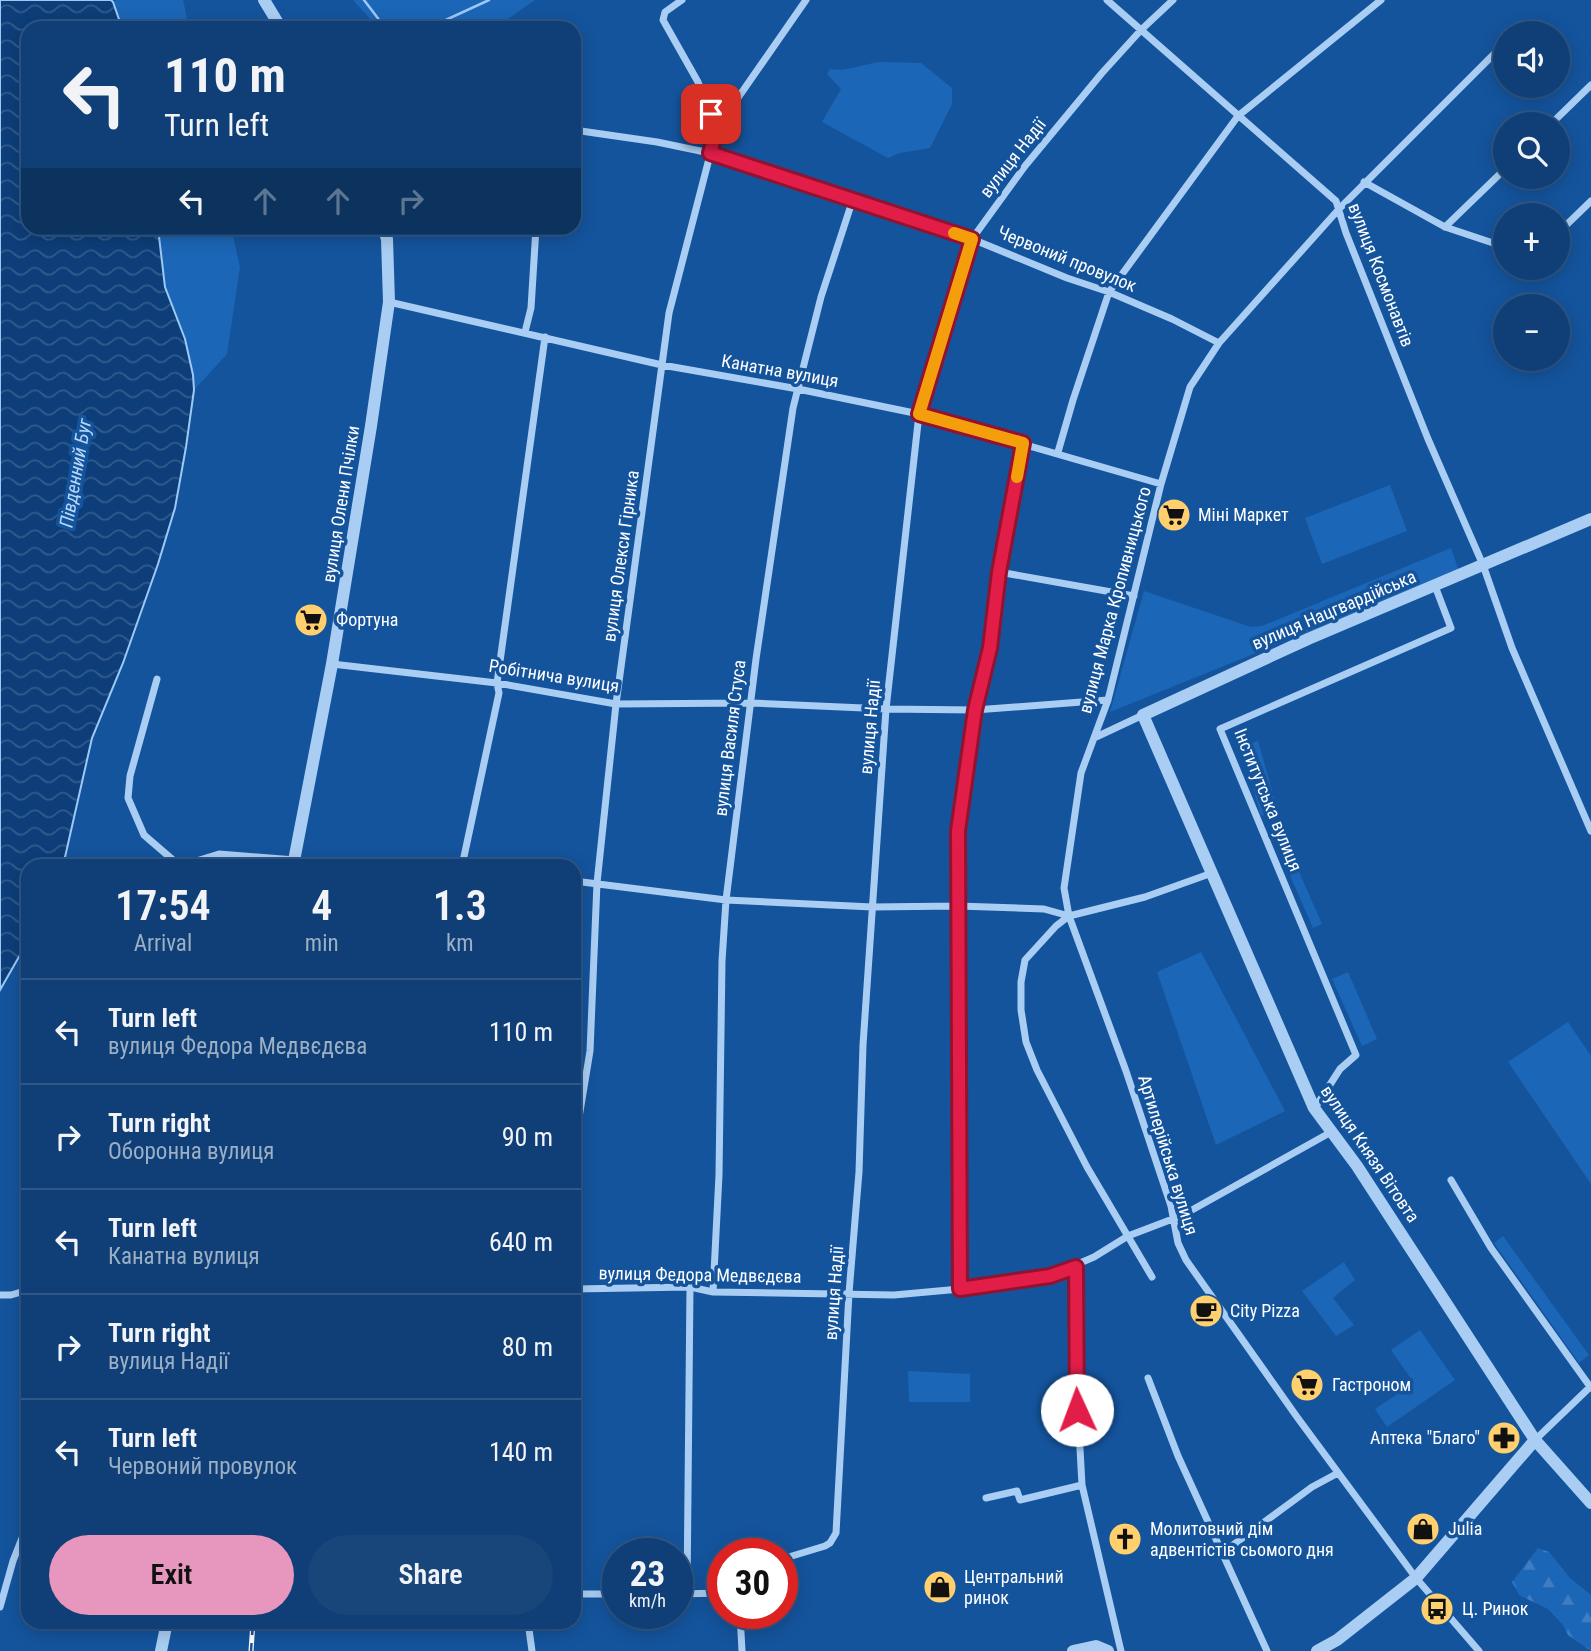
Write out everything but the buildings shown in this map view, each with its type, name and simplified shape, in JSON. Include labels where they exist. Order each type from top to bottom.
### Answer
[{"type":"street","points":[[264,0],[277,21]]},
{"type":"street","points":[[682,0],[665,12],[663,20],[698,82],[717,128]]},
{"type":"street","name":"вулиця Олекси Гірника","points":[[581,1106],[590,1051],[597,883],[616,704],[669,313],[717,128],[806,0]]},
{"type":"street","name":"вулиця Космонавтів","points":[[1107,0],[1336,201],[1428,439],[1483,565],[1512,648],[1591,831]]},
{"type":"street","name":"вулиця Надії","points":[[798,1555],[830,1543],[836,1532],[849,1293],[859,1172],[863,1045],[886,709],[919,414],[972,239],[1026,166],[1102,73],[1173,0]]},
{"type":"street","points":[[1058,452],[1109,292],[1238,116],[1381,0]]},
{"type":"street","name":"вулиця Марка Кропивницького","points":[[1069,916],[1064,888],[1081,773],[1108,700],[1161,484],[1190,387],[1219,343],[1339,209],[1493,55]]},
{"type":"street","points":[[1563,112],[1591,85]]},
{"type":"street","name":"Червоний провулок","points":[[581,132],[657,142],[710,153],[853,199],[972,239],[1109,292],[1172,318],[1219,343]]},
{"type":"street","points":[[1445,227],[1493,181]]},
{"type":"street","points":[[1364,182],[1445,227],[1493,243]]},
{"type":"street","name":"вулиця Василя Стуса","points":[[713,1292],[719,1175],[722,961],[726,900],[751,703],[789,434],[798,389],[821,297],[853,199]]},
{"type":"street","points":[[1570,221],[1591,201]]},
{"type":"street","name":"вулиця Олени Пчілки","points":[[295,859],[332,664],[372,426],[389,302],[386,235]]},
{"type":"street","points":[[525,332],[531,307],[536,235]]},
{"type":"street","name":"Канатна вулиця","points":[[389,302],[662,365],[919,414],[1058,452],[1161,484]]},
{"type":"street","points":[[464,859],[499,693],[497,683],[545,337]]},
{"type":"street","points":[[960,1289],[958,831],[975,710],[990,648],[999,572],[1023,443]]},
{"type":"street","name":"вулиця Нацгвардійська","points":[[1093,738],[1308,639],[1591,519]]},
{"type":"street","points":[[999,572],[1134,596]]},
{"type":"street","name":"Інститутська вулиця","points":[[1314,1108],[1340,1069],[1356,1055],[1220,729],[1451,628],[1436,586]]},
{"type":"street","name":"Робітнича вулиця","points":[[332,664],[497,683],[616,704],[751,703],[975,710],[1108,700]]},
{"type":"street","points":[[157,679],[130,776],[128,798],[144,835],[172,859]]},
{"type":"street","name":"вулиця Князя Вітовта","points":[[1143,715],[1314,1108],[1333,1131],[1535,1440],[1591,1503]]},
{"type":"street","points":[[203,859],[219,854],[256,859]]},
{"type":"street","points":[[1152,1277],[1082,1156],[1037,1070],[1026,1042],[1021,1010],[1021,982],[1025,960],[1056,926],[1069,916],[1145,897],[1212,873]]},
{"type":"street","points":[[581,882],[726,900],[872,907],[1044,909],[1069,916]]},
{"type":"street","name":"Артилерійська вулиця","points":[[1069,916],[1126,1071],[1174,1219],[1178,1243],[1186,1260],[1416,1578],[1479,1651]]},
{"type":"street","name":"вулиця Федора Медвєдєва","points":[[581,1289],[690,1287],[713,1292],[894,1295],[1050,1276],[1076,1267],[1128,1237],[1174,1219],[1333,1131]]},
{"type":"street","points":[[1317,1651],[1337,1640],[1416,1578],[1535,1440],[1591,1387],[1491,1248],[1451,1180]]},
{"type":"street","points":[[1076,1267],[1077,1410],[1082,1485],[1121,1651]]},
{"type":"street","points":[[688,1538],[690,1287]]},
{"type":"street","points":[[0,1295],[21,1292]]},
{"type":"street","points":[[1149,1378],[1178,1455],[1266,1651]]},
{"type":"street","points":[[1222,1553],[1312,1487],[1338,1473]]},
{"type":"street","points":[[986,1498],[1017,1491],[1020,1500],[1082,1485]]},
{"type":"street","points":[[0,1607],[21,1541]]},
{"type":"street","points":[[581,1594],[602,1594]]},
{"type":"street","points":[[161,1651],[166,1629]]},
{"type":"street","points":[[529,1629],[532,1651]]},
{"type":"street","points":[[741,1629],[742,1651]]},
{"type":"street","points":[[1073,1651],[1088,1646],[1108,1651]]},
{"type":"green space","points":[[183,0],[188,21],[120,21],[113,2]]},
{"type":"green space","points":[[353,0],[535,0],[505,21],[370,19]]},
{"type":"green space","points":[[880,62],[921,63],[952,88],[952,104],[930,148],[888,158],[822,122],[841,89],[827,74],[830,69],[849,69]]},
{"type":"green space","points":[[159,235],[233,235],[240,267],[227,354],[194,390],[185,339],[165,287]]},
{"type":"green space","points":[[1390,485],[1407,531],[1322,564],[1305,518]]},
{"type":"green space","points":[[1451,548],[1459,571],[1110,712],[1144,591],[1251,627],[1262,626]]},
{"type":"green space","points":[[1258,741],[1278,811],[1261,816],[1241,746]]},
{"type":"green space","points":[[1294,860],[1322,924],[1313,928],[1285,864]]},
{"type":"green space","points":[[1201,952],[1285,1111],[1216,1145],[1157,972]]},
{"type":"green space","points":[[1348,972],[1377,1039],[1362,1046],[1332,979]]},
{"type":"green space","points":[[1568,1022],[1591,1056],[1591,1184],[1508,1062]]},
{"type":"green space","points":[[1503,1236],[1589,1355],[1579,1363],[1494,1243]]},
{"type":"green space","points":[[1344,1262],[1355,1280],[1333,1298],[1354,1325],[1336,1336],[1302,1291]]},
{"type":"green space","points":[[1420,1330],[1455,1380],[1387,1427],[1375,1409],[1414,1383],[1391,1350]]},
{"type":"green space","points":[[908,1371],[970,1374],[970,1402],[909,1402]]},
{"type":"green space","points":[[1538,1548],[1549,1552],[1570,1578],[1591,1595],[1591,1651],[1568,1635],[1563,1625],[1548,1609],[1519,1595],[1512,1582]]},
{"type":"water","name":"Південний Буг","points":[[0,0],[111,0],[120,21],[21,21],[21,235],[159,235],[165,287],[185,339],[194,390],[175,508],[123,663],[92,738],[65,859],[21,859],[21,953],[0,990]]},
{"type":"waterway","points":[[364,0],[380,21]]},
{"type":"waterway","points":[[444,21],[489,0]]},
{"type":"railway","points":[[251,1651],[253,1629]]},
{"type":"slow traffic","points":[[954,233],[972,239],[919,414],[1023,443],[1017,477]]},
{"type":"place","name":"Міні Маркет","points":[[1174,515]]},
{"type":"place","name":"Фортуна","points":[[311,620]]},
{"type":"place","name":"City Pizza","points":[[1206,1311]]},
{"type":"place","name":"Гастроном","points":[[1307,1385]]},
{"type":"place","name":"Аптека \"Благо\"","points":[[1504,1438]]},
{"type":"place","name":"Julia","points":[[1423,1529]]},
{"type":"place","name":"Молитовний дім адвентістів сьомого дня","points":[[1125,1539]]},
{"type":"place","name":"Центральний ринок","points":[[940,1587]]},
{"type":"place","name":"Ц. Ринок","points":[[1437,1609]]},
{"type":"route","points":[[711,114],[717,128],[710,153],[972,239],[919,414],[1023,443],[999,572],[990,648],[975,710],[958,831],[960,1289],[1050,1276],[1076,1267],[1077,1410]]}]
